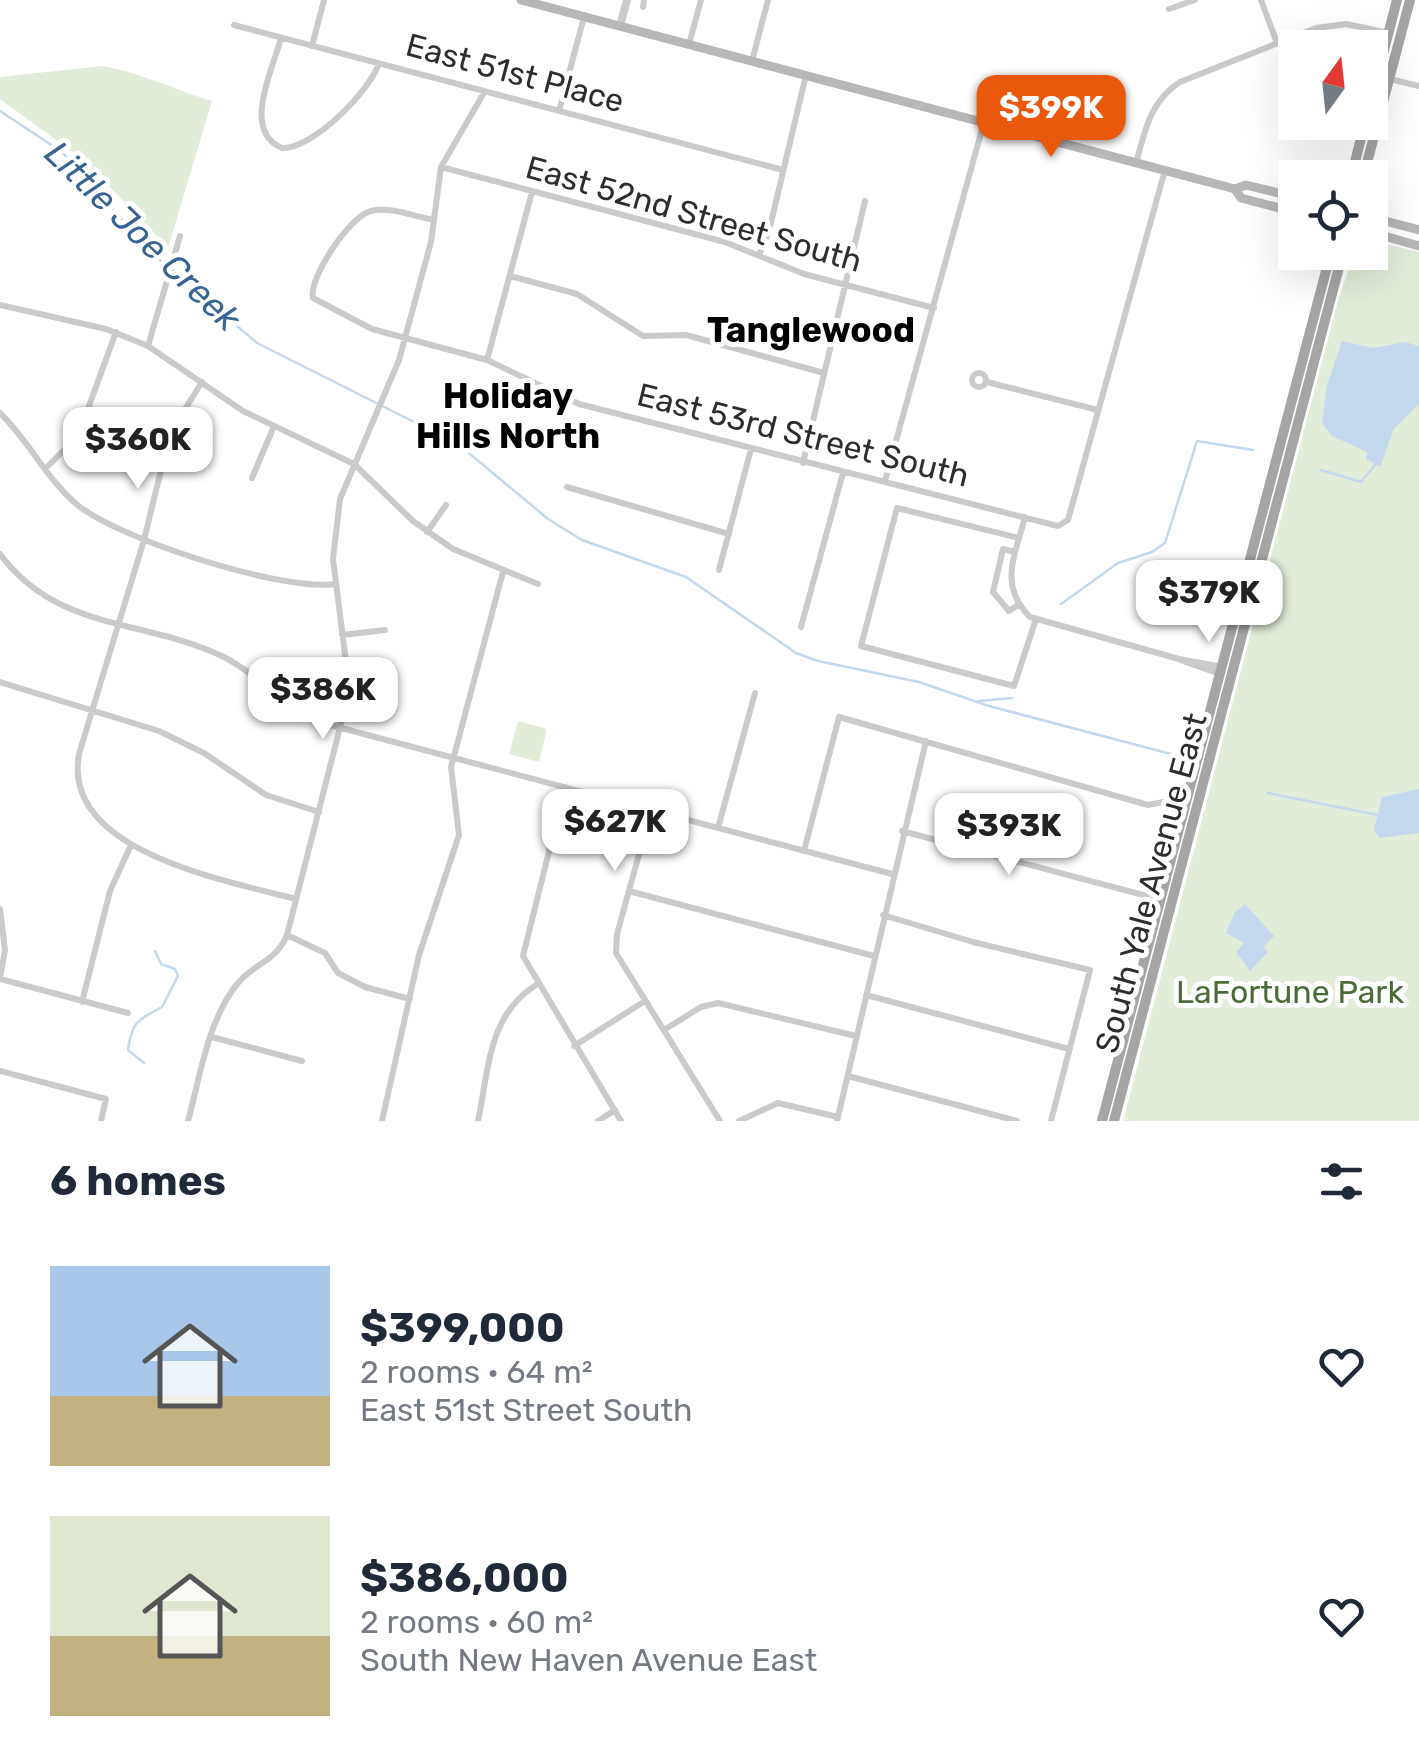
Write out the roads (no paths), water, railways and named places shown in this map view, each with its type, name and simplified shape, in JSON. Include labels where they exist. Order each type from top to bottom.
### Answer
[{"type":"main road","points":[[521,0],[1235,189],[1246,185],[1278,193]]},
{"type":"main road","points":[[1388,33],[1398,0]]},
{"type":"main road","points":[[1388,63],[1410,0]]},
{"type":"main road","points":[[1235,189],[1241,198],[1278,208]]},
{"type":"main road","points":[[1388,222],[1419,230]]},
{"type":"main road","points":[[1388,237],[1419,246]]},
{"type":"main road","name":"South Yale Avenue East","points":[[1114,1121],[1326,270]]},
{"type":"main road","name":"South Yale Avenue East","points":[[1226,672],[1338,270]]},
{"type":"main road","name":"South Yale Avenue East","points":[[1102,1121],[1166,901]]},
{"type":"street","points":[[312,46],[324,0]]},
{"type":"street","points":[[620,26],[626,0]]},
{"type":"street","points":[[689,44],[701,0]]},
{"type":"street","points":[[752,60],[768,0]]},
{"type":"street","points":[[1169,9],[1194,0]]},
{"type":"street","points":[[1136,163],[1150,115],[1168,90],[1277,44],[1261,0]]},
{"type":"street","points":[[560,111],[584,16]]},
{"type":"street","name":"East 51st Place","points":[[234,24],[782,170]]},
{"type":"street","points":[[1319,30],[1337,24],[1371,30]]},
{"type":"street","points":[[281,38],[260,124],[266,138],[282,148],[300,145],[359,97],[372,83],[378,63]]},
{"type":"street","points":[[759,255],[806,75]]},
{"type":"street","points":[[1388,78],[1419,86]]},
{"type":"street","points":[[188,1121],[212,1036],[238,983],[274,957],[286,935],[347,693],[335,584],[336,520],[404,338],[434,220],[441,168],[485,91]]},
{"type":"street","points":[[885,481],[984,122]]},
{"type":"street","name":"East 52nd Street South","points":[[441,168],[710,238],[804,274],[934,308]]},
{"type":"street","points":[[986,382],[1098,410],[1165,170]]},
{"type":"street","points":[[487,360],[532,192]]},
{"type":"street","points":[[802,462],[865,201]]},
{"type":"street","name":"East 53rd Street South","points":[[434,220],[372,210],[354,221],[325,262],[312,295],[321,306],[364,326],[487,360],[578,404],[1024,518],[1064,524],[1098,410]]},
{"type":"street","points":[[148,346],[180,236]]},
{"type":"street","points":[[510,276],[577,294],[638,334],[686,335],[824,374]]},
{"type":"street","points":[[0,304],[116,332],[148,346],[274,426],[354,464],[428,532],[503,572],[538,584]]},
{"type":"street","points":[[45,468],[78,436],[116,332]]},
{"type":"street","points":[[202,382],[170,433],[144,540],[79,754],[78,783],[90,806],[131,845],[174,866],[296,899]]},
{"type":"street","points":[[0,413],[90,516],[144,540],[269,581],[335,584]]},
{"type":"street","points":[[252,478],[274,426]]},
{"type":"street","points":[[719,570],[751,449]]},
{"type":"street","points":[[801,627],[843,473]]},
{"type":"street","points":[[567,487],[729,534]]},
{"type":"street","points":[[428,532],[446,505]]},
{"type":"street","points":[[1019,538],[897,508],[861,646],[1014,686],[1036,620]]},
{"type":"street","points":[[1024,518],[1008,576],[1018,605],[1036,620],[1226,672]]},
{"type":"street","points":[[1015,552],[1003,549],[993,592],[1003,608],[1009,611],[1018,605]]},
{"type":"street","points":[[0,554],[17,576],[47,600],[226,658],[298,712],[341,729],[892,874]]},
{"type":"street","points":[[382,1121],[410,999],[459,835],[450,776],[453,758],[503,572]]},
{"type":"street","points":[[342,636],[385,630]]},
{"type":"street","points":[[0,682],[182,742],[266,794],[319,812]]},
{"type":"street","points":[[718,828],[755,694]]},
{"type":"street","points":[[804,851],[839,717],[1148,806],[1163,802]]},
{"type":"street","points":[[740,1121],[778,1102],[838,1119],[926,741]]},
{"type":"street","points":[[564,787],[523,944],[526,966],[621,1121]]},
{"type":"street","points":[[651,810],[616,944],[621,964],[720,1121]]},
{"type":"street","points":[[902,831],[1166,901]]},
{"type":"street","points":[[82,1002],[110,891],[131,845]]},
{"type":"street","points":[[629,891],[874,956]]},
{"type":"street","points":[[0,909],[5,950],[0,979],[128,1013]]},
{"type":"street","points":[[883,914],[973,942],[1090,970],[1050,1121]]},
{"type":"street","points":[[286,935],[326,953],[338,973],[365,987],[410,999]]},
{"type":"street","points":[[478,1121],[498,1027],[510,1006],[536,985]]},
{"type":"street","points":[[866,995],[1069,1050]]},
{"type":"street","points":[[574,1046],[645,1001]]},
{"type":"street","points":[[664,1030],[718,1003],[857,1036]]},
{"type":"street","points":[[212,1036],[302,1061]]},
{"type":"street","points":[[0,1071],[106,1100],[101,1121]]},
{"type":"street","points":[[848,1076],[1016,1121]]},
{"type":"street","points":[[598,1121],[615,1110]]},
{"type":"water","points":[[1342,341],[1373,348],[1405,342],[1419,346],[1419,404],[1394,429],[1380,467],[1366,459],[1367,452],[1332,436],[1322,423],[1327,385]]},
{"type":"water","points":[[1419,789],[1419,833],[1380,838],[1374,830],[1382,797]]},
{"type":"water","points":[[1245,904],[1274,936],[1263,947],[1268,952],[1250,971],[1236,952],[1244,943],[1226,933],[1235,912]]},
{"type":"waterway","name":"Little Joe Creek","points":[[0,111],[62,152],[152,253],[257,343],[458,444],[548,519],[582,540],[686,577],[796,653],[818,661],[919,682],[989,706],[1186,758]]},
{"type":"waterway","name":"Little Joe Creek","points":[[1061,604],[1118,563],[1152,552],[1165,543],[1197,441],[1253,450]]},
{"type":"waterway","name":"Little Joe Creek","points":[[1321,470],[1361,482],[1375,465]]},
{"type":"waterway","name":"Little Joe Creek","points":[[979,701],[1012,698]]},
{"type":"waterway","name":"Little Joe Creek","points":[[1268,793],[1378,815]]},
{"type":"waterway","points":[[144,1063],[128,1050],[134,1027],[162,1007],[178,976],[175,969],[161,964],[155,951]]},
{"type":"district","name":"Tanglewood","points":[[811,330]]},
{"type":"district","name":"Holiday Hills North","points":[[508,416]]},
{"type":"park label","name":"LaFortune Park","points":[[1290,992]]}]
